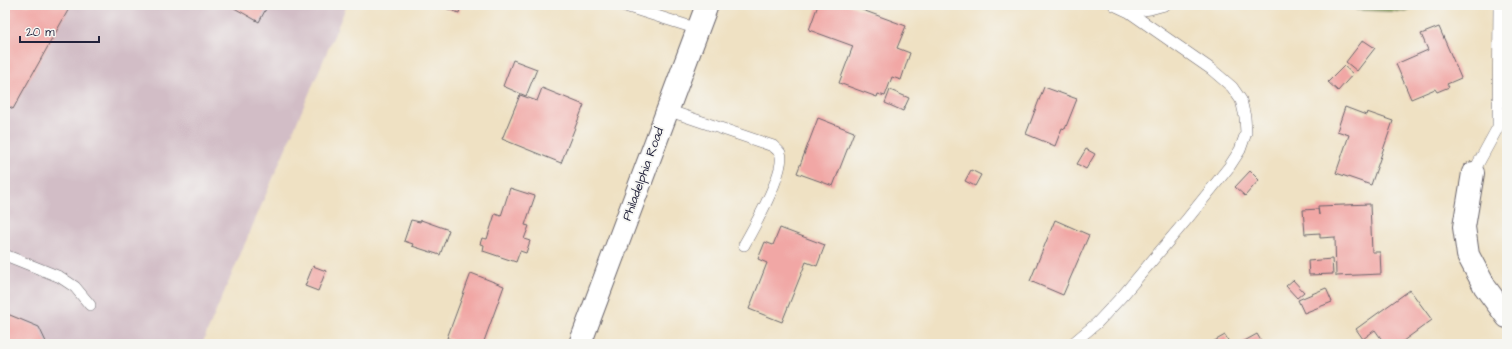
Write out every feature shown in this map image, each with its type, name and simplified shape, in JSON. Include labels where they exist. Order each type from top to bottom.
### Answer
[{"type":"main road","name":"Philadelphia Road","points":[[580,344],[707,5]]},
{"type":"main road","points":[[1473,173],[1464,227],[1468,255],[1485,287],[1507,317]]},
{"type":"lane","points":[[622,5],[698,29]]},
{"type":"lane","points":[[1072,344],[1097,323],[1124,294],[1188,218],[1229,167],[1240,150],[1246,133],[1246,117],[1241,100],[1232,87],[1211,69],[1129,12],[1114,5]]},
{"type":"lane","points":[[1129,12],[1165,5]]},
{"type":"lane","points":[[1473,173],[1498,127],[1499,5]]},
{"type":"lane","points":[[667,110],[774,146],[780,153],[780,163],[768,200],[744,245]]},
{"type":"lane","points":[[5,255],[60,277],[75,287],[90,305]]},
{"type":"shaded area","points":[[5,5],[347,5],[202,344],[5,344]]},
{"type":"green space","points":[[1354,5],[1412,5],[1407,12],[1356,10]]},
{"type":"building","points":[[5,5],[71,5],[13,109],[5,104]]},
{"type":"building","points":[[229,5],[268,5],[259,22]]},
{"type":"building","points":[[437,5],[461,5],[459,13]]},
{"type":"building","points":[[818,5],[849,5],[906,26],[897,48],[910,53],[901,80],[892,77],[885,96],[878,94],[877,97],[839,83],[853,46],[809,30]]},
{"type":"building","points":[[1439,27],[1461,78],[1447,84],[1449,87],[1437,92],[1435,89],[1411,99],[1396,64],[1428,50],[1421,34]]},
{"type":"building","points":[[1363,40],[1375,48],[1357,71],[1346,62]]},
{"type":"building","points":[[513,60],[537,69],[526,96],[503,86]]},
{"type":"building","points":[[1344,66],[1353,74],[1338,91],[1328,82]]},
{"type":"building","points":[[1044,87],[1077,99],[1065,129],[1062,128],[1055,146],[1026,134]]},
{"type":"building","points":[[542,88],[584,105],[561,163],[502,139],[520,95],[537,101]]},
{"type":"building","points":[[890,90],[909,98],[903,111],[885,103]]},
{"type":"building","points":[[1345,107],[1366,115],[1367,112],[1393,121],[1371,185],[1336,173],[1349,135],[1337,131]]},
{"type":"building","points":[[818,118],[854,132],[833,186],[797,173]]},
{"type":"building","points":[[1086,149],[1095,154],[1086,169],[1077,164]]},
{"type":"building","points":[[971,170],[981,175],[975,186],[965,181]]},
{"type":"building","points":[[1250,171],[1259,180],[1245,196],[1235,187]]},
{"type":"building","points":[[510,188],[535,196],[525,225],[529,226],[524,239],[530,241],[526,253],[520,251],[516,262],[483,251],[484,245],[480,244],[482,238],[487,239],[495,214],[501,216]]},
{"type":"building","points":[[1370,204],[1372,252],[1380,252],[1381,274],[1336,276],[1335,237],[1320,238],[1320,233],[1305,234],[1303,210],[1318,209],[1319,215],[1318,206]]},
{"type":"building","points":[[411,220],[420,222],[421,220],[449,230],[440,255],[412,246],[413,244],[404,241]]},
{"type":"building","points":[[1055,220],[1089,235],[1063,295],[1030,281]]},
{"type":"building","points":[[780,228],[825,245],[817,266],[806,262],[782,322],[749,309],[767,263],[758,259],[765,242],[773,245]]},
{"type":"building","points":[[1332,259],[1333,274],[1309,275],[1308,261]]},
{"type":"building","points":[[313,266],[326,271],[318,291],[305,286]]},
{"type":"building","points":[[471,273],[504,286],[483,344],[463,344],[447,338]]},
{"type":"building","points":[[1293,280],[1304,292],[1297,298],[1286,286]]},
{"type":"building","points":[[1326,288],[1332,302],[1304,313],[1298,300]]},
{"type":"building","points":[[1410,290],[1432,320],[1399,344],[1385,344],[1375,330],[1363,339],[1356,329]]},
{"type":"building","points":[[5,313],[39,327],[47,344],[5,344]]},
{"type":"building","points":[[1257,334],[1263,344],[1239,344]]},
{"type":"building","points":[[1225,335],[1230,344],[1209,344]]}]
